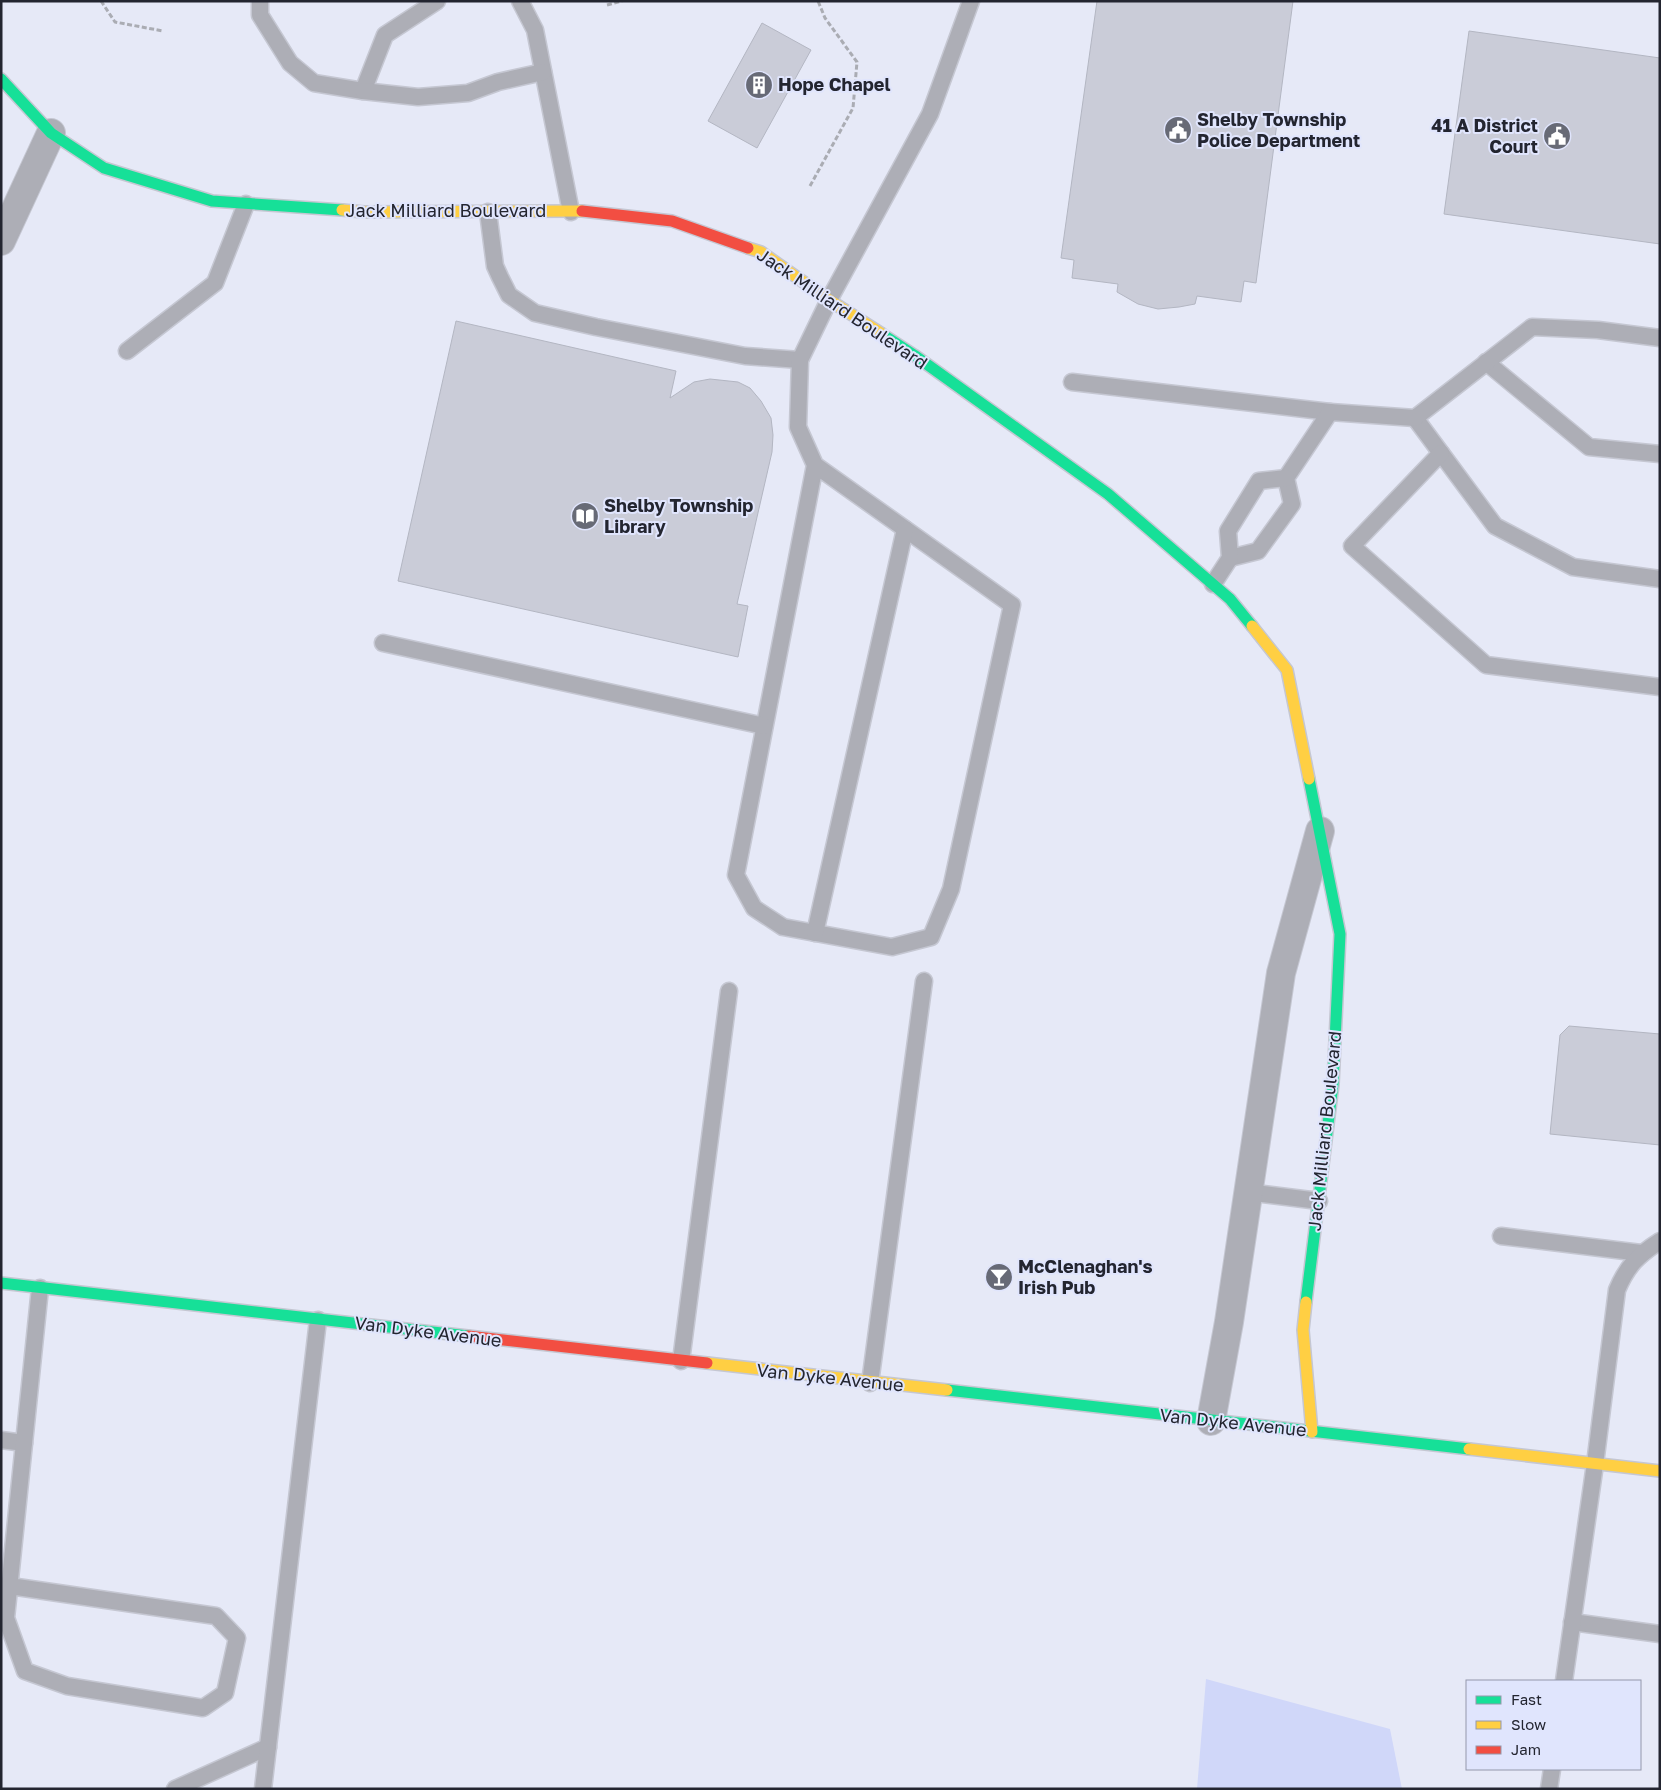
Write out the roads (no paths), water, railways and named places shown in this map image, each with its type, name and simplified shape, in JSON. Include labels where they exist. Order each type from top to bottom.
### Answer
[{"type":"street","name":"Jack Milliard Boulevard","points":[[1,79],[51,133],[104,168],[212,201],[364,212],[592,211],[672,222],[761,252],[829,300],[914,355],[1108,494],[1230,599],[1287,670],[1340,934],[1333,1084],[1303,1330],[1312,1432]]},
{"type":"street","points":[[1,241],[51,133]]},
{"type":"street","name":"Jack Milliard Boulevard","points":[[1212,1421],[1229,1322],[1247,1192],[1282,973],[1320,831]]},
{"type":"street","name":"Van Dyke Avenue","points":[[1,1284],[1660,1471]]},
{"type":"lane","points":[[260,1],[260,15],[290,64],[314,83],[363,91],[418,96],[468,93],[498,82],[543,72]]},
{"type":"lane","points":[[363,91],[385,36],[437,1]]},
{"type":"lane","points":[[520,1],[535,30],[571,212]]},
{"type":"lane","points":[[815,465],[736,875],[754,908],[782,927],[892,947],[931,937],[950,889],[1012,605],[815,465],[798,426],[800,360],[829,300],[930,114],[971,1]]},
{"type":"lane","points":[[126,351],[215,283],[246,204]]},
{"type":"lane","points":[[488,212],[495,266],[500,277],[509,295],[535,313],[745,356],[800,360]]},
{"type":"lane","points":[[1072,382],[1330,412],[1415,418],[1532,327],[1598,330],[1660,338]]},
{"type":"lane","points":[[1486,362],[1589,447],[1660,454]]},
{"type":"lane","points":[[1230,558],[1258,552],[1292,504],[1286,478],[1330,412]]},
{"type":"lane","points":[[1415,418],[1496,526],[1573,567],[1660,580]]},
{"type":"lane","points":[[1441,453],[1352,546],[1486,665],[1660,687]]},
{"type":"lane","points":[[1213,584],[1230,558],[1228,531],[1259,482],[1286,478]]},
{"type":"lane","points":[[815,933],[905,528]]},
{"type":"lane","points":[[383,643],[764,726]]},
{"type":"lane","points":[[870,1383],[924,981]]},
{"type":"lane","points":[[681,1361],[729,990]]},
{"type":"lane","points":[[1247,1192],[1319,1201]]},
{"type":"lane","points":[[1500,1236],[1641,1253]]},
{"type":"lane","points":[[1564,1680],[1595,1464],[1617,1290],[1624,1273],[1641,1253],[1660,1241]]},
{"type":"lane","points":[[10,1586],[216,1616],[237,1638],[225,1693],[203,1708],[67,1686],[25,1671],[6,1618],[40,1288]]},
{"type":"lane","points":[[263,1789],[318,1320]]},
{"type":"lane","points":[[1,1440],[24,1443]]},
{"type":"lane","points":[[1572,1622],[1660,1634]]},
{"type":"lane","points":[[175,1789],[268,1747]]},
{"type":"lane","points":[[1549,1789],[1552,1770]]},
{"type":"place","name":"Hope Chapel","points":[[759,85]]},
{"type":"place","name":"Shelby Township Police Department","points":[[1178,130]]},
{"type":"place","name":"41 A District Court","points":[[1557,136]]},
{"type":"place","name":"Shelby Township Library","points":[[585,516]]},
{"type":"place","name":"McClenaghan's Irish Pub","points":[[999,1277]]}]
